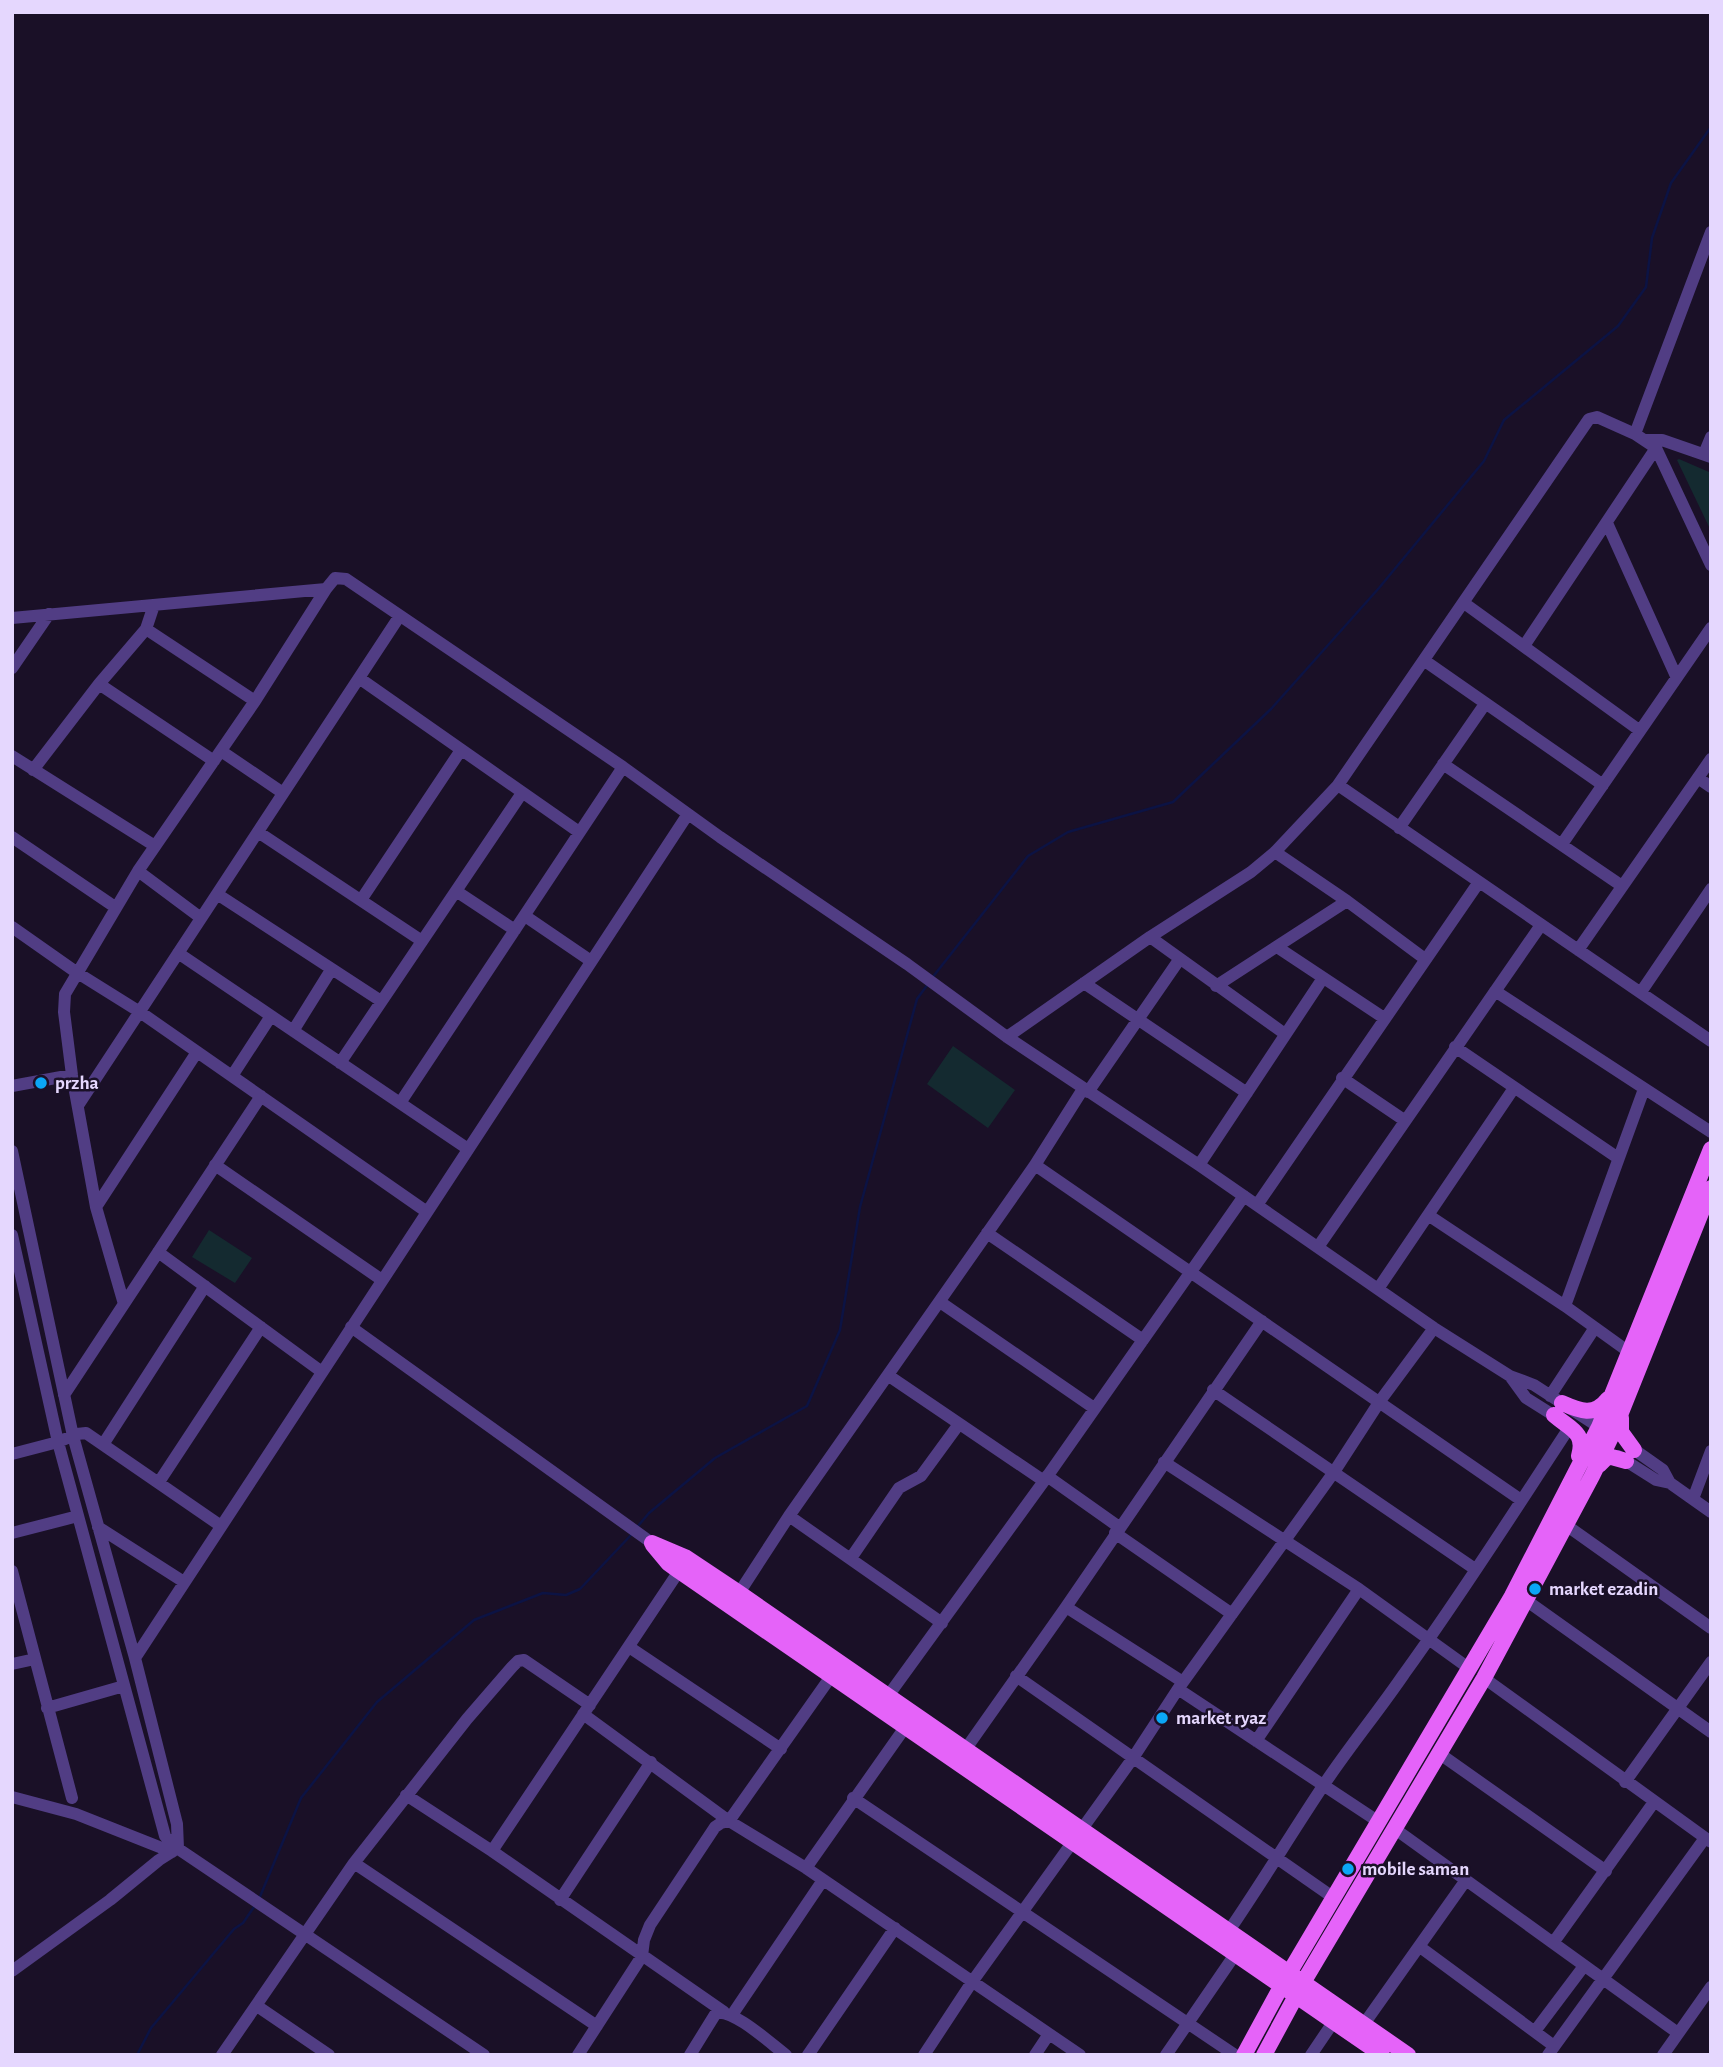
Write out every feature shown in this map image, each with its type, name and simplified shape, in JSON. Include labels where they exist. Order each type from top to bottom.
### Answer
[{"type":"main road","points":[[1244,2055],[1395,1829],[1527,1601],[1592,1476],[1606,1457],[1630,1455],[1619,1427],[1629,1352],[1711,1149]]},
{"type":"main road","points":[[1592,1476],[1602,1438],[1622,1390],[1706,1215],[1711,1188]]},
{"type":"main road","points":[[1555,1405],[1593,1412],[1622,1390]]},
{"type":"main road","points":[[1555,1405],[1582,1444],[1570,1482]]},
{"type":"main road","points":[[1264,2055],[1293,1984],[1334,1898],[1512,1596],[1570,1482],[1602,1438]]},
{"type":"main road","points":[[646,1539],[665,1553],[679,1571],[832,1675],[965,1750],[1236,1953],[1364,2024],[1408,2055]]},
{"type":"main road","points":[[665,1553],[685,1558],[739,1593],[884,1702],[906,1726],[1228,1932],[1334,2021],[1382,2055]]},
{"type":"street","points":[[1524,646],[1607,523],[1646,441],[1711,232]]},
{"type":"street","points":[[1007,1037],[1150,937],[1251,872],[1275,852],[1338,785],[1589,419],[1597,417],[1646,441],[1662,440],[1708,455],[1711,437]]},
{"type":"street","points":[[1646,441],[1711,565]]},
{"type":"street","points":[[1607,523],[1676,676]]},
{"type":"street","points":[[124,1304],[96,1207],[72,1075],[64,1013],[65,994],[138,871],[255,701],[326,589],[335,578],[346,579],[623,767],[907,964],[1007,1037],[1199,1165],[1434,1328],[1510,1376],[1534,1385],[1555,1405],[1630,1455],[1656,1480],[1670,1483],[1711,1512]]},
{"type":"street","points":[[12,618],[326,589]]},
{"type":"street","points":[[1464,603],[1639,730]]},
{"type":"street","points":[[33,770],[99,684],[146,629],[153,605]]},
{"type":"street","points":[[12,668],[50,614]]},
{"type":"street","points":[[79,1104],[399,617]]},
{"type":"street","points":[[1562,844],[1711,628]]},
{"type":"street","points":[[146,629],[255,701]]},
{"type":"street","points":[[1424,661],[1602,785]]},
{"type":"street","points":[[359,678],[579,832]]},
{"type":"street","points":[[99,684],[283,793]]},
{"type":"street","points":[[1399,828],[1485,704]]},
{"type":"street","points":[[361,900],[461,750]]},
{"type":"street","points":[[12,756],[155,846]]},
{"type":"street","points":[[1578,950],[1711,759]]},
{"type":"street","points":[[1443,764],[1622,886]]},
{"type":"street","points":[[400,1103],[623,767]]},
{"type":"street","points":[[1698,778],[1711,787]]},
{"type":"street","points":[[1338,785],[1711,1041]]},
{"type":"street","points":[[340,1063],[522,793]]},
{"type":"street","points":[[135,1658],[688,814]]},
{"type":"street","points":[[258,832],[422,941]]},
{"type":"street","points":[[12,837],[115,907]]},
{"type":"street","points":[[1275,852],[1425,959]]},
{"type":"street","points":[[138,871],[201,918]]},
{"type":"street","points":[[1257,1205],[1479,882]]},
{"type":"street","points":[[1641,992],[1711,889]]},
{"type":"street","points":[[456,891],[515,930]]},
{"type":"street","points":[[217,894],[381,1002]]},
{"type":"street","points":[[1216,986],[1347,901]]},
{"type":"street","points":[[525,916],[591,961]]},
{"type":"street","points":[[1318,1247],[1541,925]]},
{"type":"street","points":[[12,927],[140,1012],[427,1212]]},
{"type":"street","points":[[1150,937],[1285,1034]]},
{"type":"street","points":[[1277,947],[1384,1018]]},
{"type":"street","points":[[178,953],[468,1149]]},
{"type":"street","points":[[739,1593],[789,1516],[1179,960]]},
{"type":"street","points":[[293,1031],[331,970]]},
{"type":"street","points":[[1199,1165],[1323,978]]},
{"type":"street","points":[[1084,983],[1247,1093]]},
{"type":"street","points":[[1495,991],[1711,1132]]},
{"type":"street","points":[[232,1076],[271,1016]]},
{"type":"street","points":[[1455,1047],[1618,1158]]},
{"type":"street","points":[[96,1207],[197,1052]]},
{"type":"street","points":[[12,1086],[72,1075]]},
{"type":"street","points":[[1342,1078],[1404,1120]]},
{"type":"street","points":[[1378,1289],[1514,1088]]},
{"type":"street","points":[[1565,1306],[1644,1089]]},
{"type":"street","points":[[64,1395],[261,1096]]},
{"type":"street","points":[[12,1151],[73,1436],[135,1658],[177,1824],[175,1850],[12,1971]]},
{"type":"street","points":[[215,1165],[382,1280]]},
{"type":"street","points":[[1035,1165],[1521,1500]]},
{"type":"street","points":[[884,1702],[1046,1478],[1244,1196]]},
{"type":"street","points":[[1428,1215],[1629,1352]]},
{"type":"street","points":[[987,1233],[1143,1339]]},
{"type":"street","points":[[12,1235],[58,1442],[162,1832],[175,1850]]},
{"type":"street","points":[[158,1252],[322,1371]]},
{"type":"street","points":[[104,1443],[205,1286]]},
{"type":"street","points":[[940,1302],[1094,1408]]},
{"type":"street","points":[[965,1750],[1262,1321]]},
{"type":"street","points":[[159,1482],[261,1327]]},
{"type":"street","points":[[351,1327],[646,1539]]},
{"type":"street","points":[[924,2055],[972,1982],[1133,1758],[1180,1686],[1434,1328]]},
{"type":"street","points":[[1555,1405],[1594,1329]]},
{"type":"street","points":[[889,1376],[1046,1478],[1232,1614]]},
{"type":"street","points":[[1510,1376],[1526,1398],[1555,1405]]},
{"type":"street","points":[[1213,1390],[1475,1569]]},
{"type":"street","points":[[852,1558],[899,1488],[921,1476],[960,1424]]},
{"type":"street","points":[[1228,1932],[1279,1858],[1324,1785],[1496,1543],[1569,1428]]},
{"type":"street","points":[[12,1454],[86,1433],[220,1526]]},
{"type":"street","points":[[1693,1499],[1711,1451]]},
{"type":"street","points":[[1164,1462],[1359,1589],[1470,1669]]},
{"type":"street","points":[[12,1533],[78,1516]]},
{"type":"street","points":[[789,1516],[942,1623]]},
{"type":"street","points":[[1566,1525],[1711,1628]]},
{"type":"street","points":[[98,1527],[184,1582]]},
{"type":"street","points":[[12,1571],[72,1798]]},
{"type":"street","points":[[492,1851],[679,1571]]},
{"type":"street","points":[[1256,1741],[1359,1589]]},
{"type":"street","points":[[1527,1601],[1711,1732]]},
{"type":"street","points":[[1066,1607],[1256,1741],[1379,1822]]},
{"type":"street","points":[[629,1647],[781,1749]]},
{"type":"street","points":[[12,1664],[35,1658]]},
{"type":"street","points":[[222,2055],[354,1863],[467,1719],[518,1661],[524,1660],[729,1821],[806,1868],[1080,2055]]},
{"type":"street","points":[[1625,1782],[1711,1662]]},
{"type":"street","points":[[578,2055],[642,1956],[644,1940],[650,1926],[715,1827],[721,1822],[729,1821],[832,1675]]},
{"type":"street","points":[[1016,1676],[1334,1898]]},
{"type":"street","points":[[1420,1947],[1535,2031],[1551,2050],[1601,1978],[1708,1840],[1484,1678]]},
{"type":"street","points":[[47,1707],[124,1686]]},
{"type":"street","points":[[806,1868],[906,1726]]},
{"type":"street","points":[[1440,1754],[1606,1871]]},
{"type":"street","points":[[560,1900],[651,1762]]},
{"type":"street","points":[[406,1795],[492,1851],[786,2055]]},
{"type":"street","points":[[12,1797],[76,1814],[175,1850],[250,1897],[484,2055]]},
{"type":"street","points":[[853,1798],[1235,2055]]},
{"type":"street","points":[[1553,1943],[1654,1802]]},
{"type":"street","points":[[1395,1829],[1678,2034]]},
{"type":"street","points":[[354,1863],[597,2026]]},
{"type":"street","points":[[728,2014],[823,1880]]},
{"type":"street","points":[[1364,2024],[1466,1880]]},
{"type":"street","points":[[808,2055],[895,1928]]},
{"type":"street","points":[[1166,2055],[1236,1953]]},
{"type":"street","points":[[1535,2031],[1584,1966]]},
{"type":"street","points":[[1663,2055],[1711,1987]]},
{"type":"street","points":[[257,2006],[329,2055]]},
{"type":"street","points":[[690,2055],[716,2013],[728,2014]]},
{"type":"street","points":[[1311,2055],[1334,2021]]},
{"type":"street","points":[[1035,2055],[1049,2034]]},
{"type":"green space","points":[[1677,460],[1709,472],[1711,531]]},
{"type":"green space","points":[[953,1046],[1015,1090],[988,1128],[927,1084]]},
{"type":"green space","points":[[209,1230],[252,1258],[235,1283],[192,1257]]},
{"type":"waterway","points":[[932,978],[1028,856],[1068,832],[1173,802],[1271,709],[1379,588],[1484,461],[1504,420],[1618,326],[1646,287],[1652,238],[1671,183],[1711,127]]},
{"type":"waterway","points":[[638,1526],[649,1513],[715,1458],[807,1406],[840,1330],[860,1207],[917,999],[928,984]]},
{"type":"waterway","points":[[259,1899],[301,1798],[377,1702],[474,1620],[543,1593],[566,1595],[580,1589],[632,1534]]},
{"type":"waterway","points":[[137,2055],[151,2028],[234,1929],[243,1923],[256,1904]]},
{"type":"place","name":"przha","points":[[41,1083]]},
{"type":"place","name":"market ezadin","points":[[1535,1589]]},
{"type":"place","name":"market ryaz","points":[[1162,1718]]},
{"type":"place","name":"mobile saman","points":[[1348,1869]]}]
